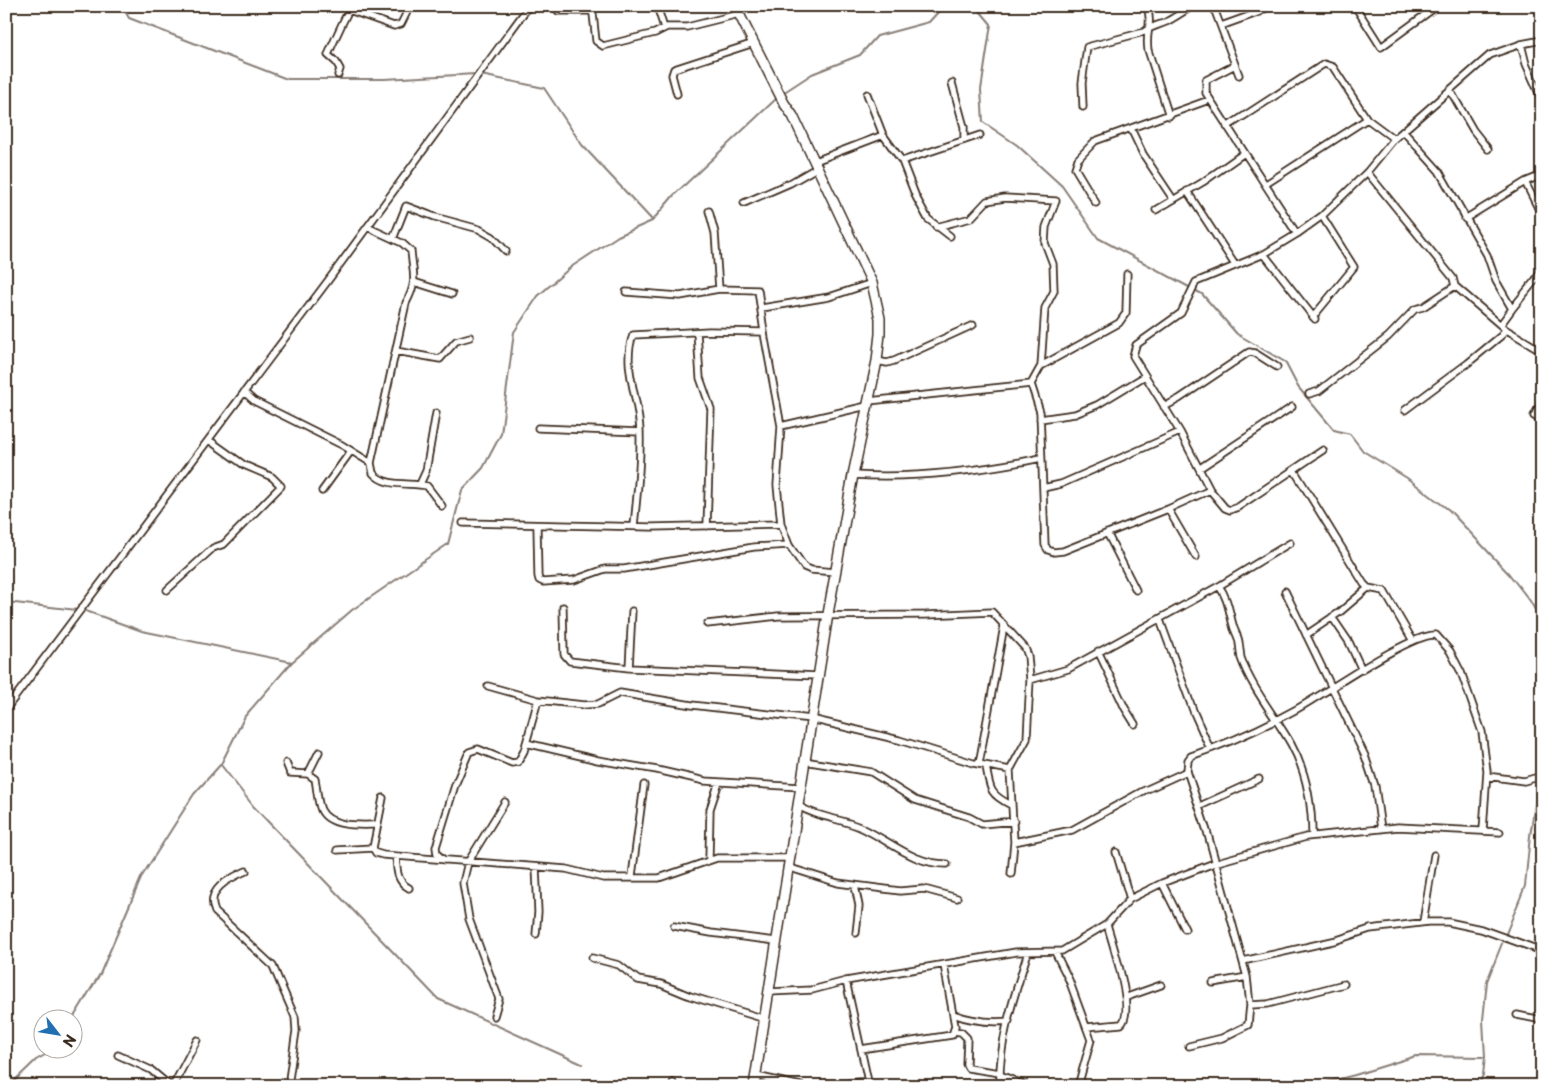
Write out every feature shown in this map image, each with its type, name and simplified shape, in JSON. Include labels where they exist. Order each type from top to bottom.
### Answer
[{"type":"main road","points":[[737,10],[775,86],[793,116],[872,283],[880,318],[878,361],[853,475],[828,614],[754,1086]]},
{"type":"street","points":[[338,75],[340,69],[336,62],[328,55],[338,35],[339,27],[350,10],[394,26],[401,24],[410,6]]},
{"type":"street","points":[[6,709],[367,227],[529,6]]},
{"type":"street","points":[[555,6],[558,11],[591,11],[596,41],[603,46],[655,33],[664,28],[687,27],[737,10]]},
{"type":"street","points":[[657,6],[664,28]]},
{"type":"street","points":[[1147,6],[1151,26],[1147,42],[1148,50],[1169,116]]},
{"type":"street","points":[[1083,107],[1083,75],[1086,47],[1129,38],[1144,32],[1151,26],[1166,22],[1183,9],[1195,6]]},
{"type":"street","points":[[1212,6],[1239,75]]},
{"type":"street","points":[[1221,26],[1260,12],[1268,6]]},
{"type":"street","points":[[1356,6],[1381,47],[1436,6]]},
{"type":"street","points":[[1323,450],[1238,507],[1230,510],[1225,508],[1210,490],[1180,432],[1133,356],[1136,345],[1182,312],[1196,282],[1264,254],[1322,216],[1367,172],[1394,139],[1490,55],[1521,44],[1542,40]]},
{"type":"street","points":[[677,94],[672,75],[674,69],[754,43]]},
{"type":"street","points":[[1521,44],[1526,64],[1542,100]]},
{"type":"street","points":[[1228,127],[1324,64],[1332,67],[1367,119],[1394,139]]},
{"type":"street","points":[[1235,65],[1206,80],[1204,86],[1209,100],[1266,184],[1297,234]]},
{"type":"street","points":[[952,83],[964,128],[964,140]]},
{"type":"street","points":[[1450,90],[1473,130],[1488,148]]},
{"type":"street","points":[[867,94],[883,135],[902,160],[916,197],[928,219],[950,236]]},
{"type":"street","points":[[1096,203],[1075,168],[1078,159],[1095,141],[1169,116],[1209,100]]},
{"type":"street","points":[[1266,184],[1367,119]]},
{"type":"street","points":[[1131,129],[1143,154],[1174,199]]},
{"type":"street","points":[[1404,132],[1438,170],[1486,255],[1496,281],[1512,309]]},
{"type":"street","points":[[744,203],[790,183],[816,164],[883,135]]},
{"type":"street","points":[[902,160],[980,135]]},
{"type":"street","points":[[1156,210],[1187,192],[1244,152]]},
{"type":"street","points":[[1367,172],[1453,278],[1455,286],[1503,326],[1542,351]]},
{"type":"street","points":[[1465,219],[1525,182],[1542,175]]},
{"type":"street","points":[[1525,182],[1542,216]]},
{"type":"street","points":[[1187,192],[1235,265]]},
{"type":"street","points":[[936,227],[970,218],[987,201],[1005,198],[1056,200],[1046,227],[1045,243],[1053,264],[1054,291],[1045,308],[1041,366],[1031,384]]},
{"type":"street","points":[[393,239],[406,206],[435,217],[478,229],[493,237],[506,251]]},
{"type":"street","points":[[709,211],[715,234],[719,289]]},
{"type":"street","points":[[1264,254],[1314,318],[1354,267],[1322,216]]},
{"type":"street","points":[[367,227],[393,239],[411,251],[414,282],[414,288],[406,303],[371,463],[373,472],[379,478],[401,484],[420,484],[432,491],[442,506]]},
{"type":"street","points":[[1405,410],[1502,335],[1503,326],[1512,309],[1537,278],[1542,267]]},
{"type":"street","points":[[1041,366],[1119,322],[1126,313],[1127,274]]},
{"type":"street","points":[[414,282],[452,294]]},
{"type":"street","points":[[762,308],[820,299],[872,283]]},
{"type":"street","points":[[1309,394],[1319,391],[1388,337],[1415,309],[1423,307],[1455,286]]},
{"type":"street","points":[[626,292],[680,296],[719,289],[755,288],[760,293],[764,332],[781,426],[777,485],[781,524],[789,545],[804,567],[811,570],[836,572]]},
{"type":"street","points":[[878,361],[888,363],[894,361],[973,325]]},
{"type":"street","points":[[634,526],[640,432],[637,402],[629,367],[633,335],[697,332],[764,332]]},
{"type":"street","points":[[697,332],[700,378],[711,409],[707,526]]},
{"type":"street","points":[[396,351],[440,359],[456,341],[470,338]]},
{"type":"street","points":[[1164,407],[1179,400],[1249,352],[1255,353],[1277,367]]},
{"type":"street","points":[[1040,419],[1075,414],[1098,406],[1145,376]]},
{"type":"street","points":[[781,426],[868,403],[1031,384]]},
{"type":"street","points":[[1031,384],[1038,402],[1040,419],[1045,545],[1048,550],[1054,552],[1063,551],[1168,510],[1210,490]]},
{"type":"street","points":[[244,392],[254,402],[371,463]]},
{"type":"street","points":[[1542,401],[1534,416],[1542,421]]},
{"type":"street","points":[[1200,468],[1292,407]]},
{"type":"street","points":[[420,484],[426,471],[436,413]]},
{"type":"street","points":[[538,428],[640,432]]},
{"type":"street","points":[[1042,488],[1061,484],[1180,432]]},
{"type":"street","points":[[167,590],[213,548],[224,544],[281,486],[272,477],[244,465],[208,440]]},
{"type":"street","points":[[322,491],[351,451]]},
{"type":"street","points":[[853,475],[880,476],[987,469],[1041,458]]},
{"type":"street","points":[[1294,470],[1368,588],[1384,591],[1414,641]]},
{"type":"street","points":[[1168,510],[1196,557]]},
{"type":"street","points":[[463,523],[537,526],[781,524]]},
{"type":"street","points":[[537,526],[538,576],[539,580],[543,582],[574,580],[605,569],[624,569],[754,547],[789,545]]},
{"type":"street","points":[[1107,533],[1136,590]]},
{"type":"street","points":[[1030,680],[1062,672],[1160,620],[1290,543]]},
{"type":"street","points":[[1219,586],[1226,596],[1239,639],[1242,659],[1274,720],[1290,743],[1300,765],[1307,791],[1312,836]]},
{"type":"street","points":[[1306,634],[1332,617],[1368,588]]},
{"type":"street","points":[[1285,591],[1365,756],[1375,786],[1381,828]]},
{"type":"street","points":[[563,607],[564,654],[570,661],[629,668],[818,676]]},
{"type":"street","points":[[629,668],[632,611]]},
{"type":"street","points":[[707,624],[778,616],[828,614],[926,615],[992,612],[1025,648],[1028,656],[1030,680],[1026,739],[1010,770],[1011,805],[1014,821],[1011,874]]},
{"type":"street","points":[[1332,617],[1350,642],[1362,670]]},
{"type":"street","points":[[1160,620],[1194,713],[1210,750]]},
{"type":"street","points":[[979,764],[1004,626]]},
{"type":"street","points":[[1189,1046],[1222,1038],[1248,1025],[1250,1005],[1243,961],[1214,863],[1200,806],[1187,771],[1190,756],[1210,750],[1274,720],[1310,702],[1331,686],[1414,641],[1436,635],[1450,651],[1461,672],[1482,732],[1487,776],[1483,830]]},
{"type":"street","points":[[1098,652],[1124,708],[1135,724]]},
{"type":"street","points":[[488,686],[538,700],[592,706],[620,693],[692,705],[811,719],[898,740],[986,766],[1010,770]]},
{"type":"street","points":[[444,860],[437,854],[436,847],[455,785],[469,752],[478,749],[514,764],[520,759],[526,743],[538,700]]},
{"type":"street","points":[[526,743],[598,760],[719,782],[800,786]]},
{"type":"street","points":[[308,774],[320,752]]},
{"type":"street","points":[[804,760],[862,769],[916,800],[969,817],[982,824],[1014,821]]},
{"type":"street","points":[[286,763],[290,773],[308,774],[315,778],[320,809],[329,818],[352,825],[377,825]]},
{"type":"street","points":[[986,766],[990,788],[994,796],[1011,805]]},
{"type":"street","points":[[1014,842],[1072,830],[1143,791],[1187,771]]},
{"type":"street","points":[[1487,776],[1524,781],[1542,776]]},
{"type":"street","points":[[1200,806],[1259,779]]},
{"type":"street","points":[[709,859],[710,809],[719,782]]},
{"type":"street","points":[[632,876],[644,785]]},
{"type":"street","points":[[373,848],[383,798]]},
{"type":"street","points":[[494,1016],[499,999],[467,910],[463,883],[468,862],[505,802]]},
{"type":"street","points":[[797,805],[808,812],[862,828],[905,854],[932,864],[947,864]]},
{"type":"street","points":[[768,992],[800,992],[846,981],[944,965],[1028,952],[1054,952],[1081,941],[1107,924],[1130,899],[1162,883],[1214,863],[1312,836],[1381,828],[1500,832]]},
{"type":"street","points":[[337,850],[373,848]]},
{"type":"street","points":[[373,848],[382,855],[566,869],[603,878],[667,876],[709,859],[788,862],[826,880],[855,886],[900,891],[924,889],[957,898]]},
{"type":"street","points":[[1116,852],[1130,899]]},
{"type":"street","points":[[1423,922],[1434,855]]},
{"type":"street","points":[[396,856],[398,876],[402,884],[409,888]]},
{"type":"street","points":[[536,867],[538,912],[536,934]]},
{"type":"street","points":[[246,871],[230,878],[222,885],[212,896],[211,903],[215,912],[272,966],[295,1017],[295,1051],[288,1086]]},
{"type":"street","points":[[1162,883],[1185,929]]},
{"type":"street","points":[[855,886],[859,906],[856,933]]},
{"type":"street","points":[[1243,961],[1337,940],[1370,929],[1423,922],[1448,922],[1481,929],[1542,951]]},
{"type":"street","points":[[1087,1027],[1121,1024],[1127,1016],[1127,997],[1107,924]]},
{"type":"street","points":[[674,926],[711,933],[776,941]]},
{"type":"street","points":[[1000,1086],[1000,1074],[1009,1021],[1028,952]]},
{"type":"street","points":[[1054,952],[1069,980],[1091,1040],[1091,1047],[1078,1086]]},
{"type":"street","points":[[592,958],[619,965],[638,980],[661,984],[690,996],[764,1019]]},
{"type":"street","points":[[944,965],[954,1028]]},
{"type":"street","points":[[1213,983],[1247,977]]},
{"type":"street","points":[[824,1086],[869,1084],[846,981]]},
{"type":"street","points":[[1127,997],[1161,984]]},
{"type":"street","points":[[1250,1005],[1268,1004],[1344,984]]},
{"type":"street","points":[[952,1014],[969,1020],[992,1023],[1009,1021]]},
{"type":"street","points":[[1517,1015],[1542,1020]]},
{"type":"street","points":[[861,1049],[948,1036],[954,1028],[969,1020]]},
{"type":"street","points":[[954,1028],[967,1038],[966,1064],[968,1068],[1000,1074],[1027,1086]]},
{"type":"street","points":[[118,1055],[151,1070],[171,1086],[197,1040]]},
{"type":"street","points":[[756,1076],[801,1086]]},
{"type":"street","points":[[390,1086],[406,1082]]},
{"type":"waterway","points":[[122,6],[129,18],[287,79],[384,79],[476,74]]},
{"type":"waterway","points":[[783,93],[812,74],[860,55],[877,36],[929,22],[939,11],[948,6]]},
{"type":"waterway","points":[[976,6],[991,24],[981,90],[983,122],[1017,145],[1062,186],[1098,238],[1202,294],[1237,334],[1285,362],[1298,387],[1334,430],[1350,434],[1363,451],[1407,478],[1449,510],[1509,574],[1530,601],[1542,622]]},
{"type":"waterway","points":[[481,75],[544,88],[582,145],[652,220]]},
{"type":"waterway","points":[[78,1010],[100,974],[142,876],[194,794],[221,764],[245,716],[292,662],[352,610],[448,544],[462,490],[483,468],[501,434],[514,332],[538,296],[571,267],[618,236],[652,221],[674,195],[777,98]]},
{"type":"waterway","points":[[6,602],[86,611],[142,631],[292,662]]},
{"type":"waterway","points":[[1478,1086],[1483,1075],[1485,1057],[1483,1020],[1487,981],[1525,886],[1530,836],[1542,759]]},
{"type":"waterway","points":[[221,765],[254,807],[438,999],[582,1064]]},
{"type":"waterway","points":[[1311,1086],[1355,1075],[1416,1056],[1484,1057]]},
{"type":"waterway","points":[[9,1086],[36,1060]]}]
